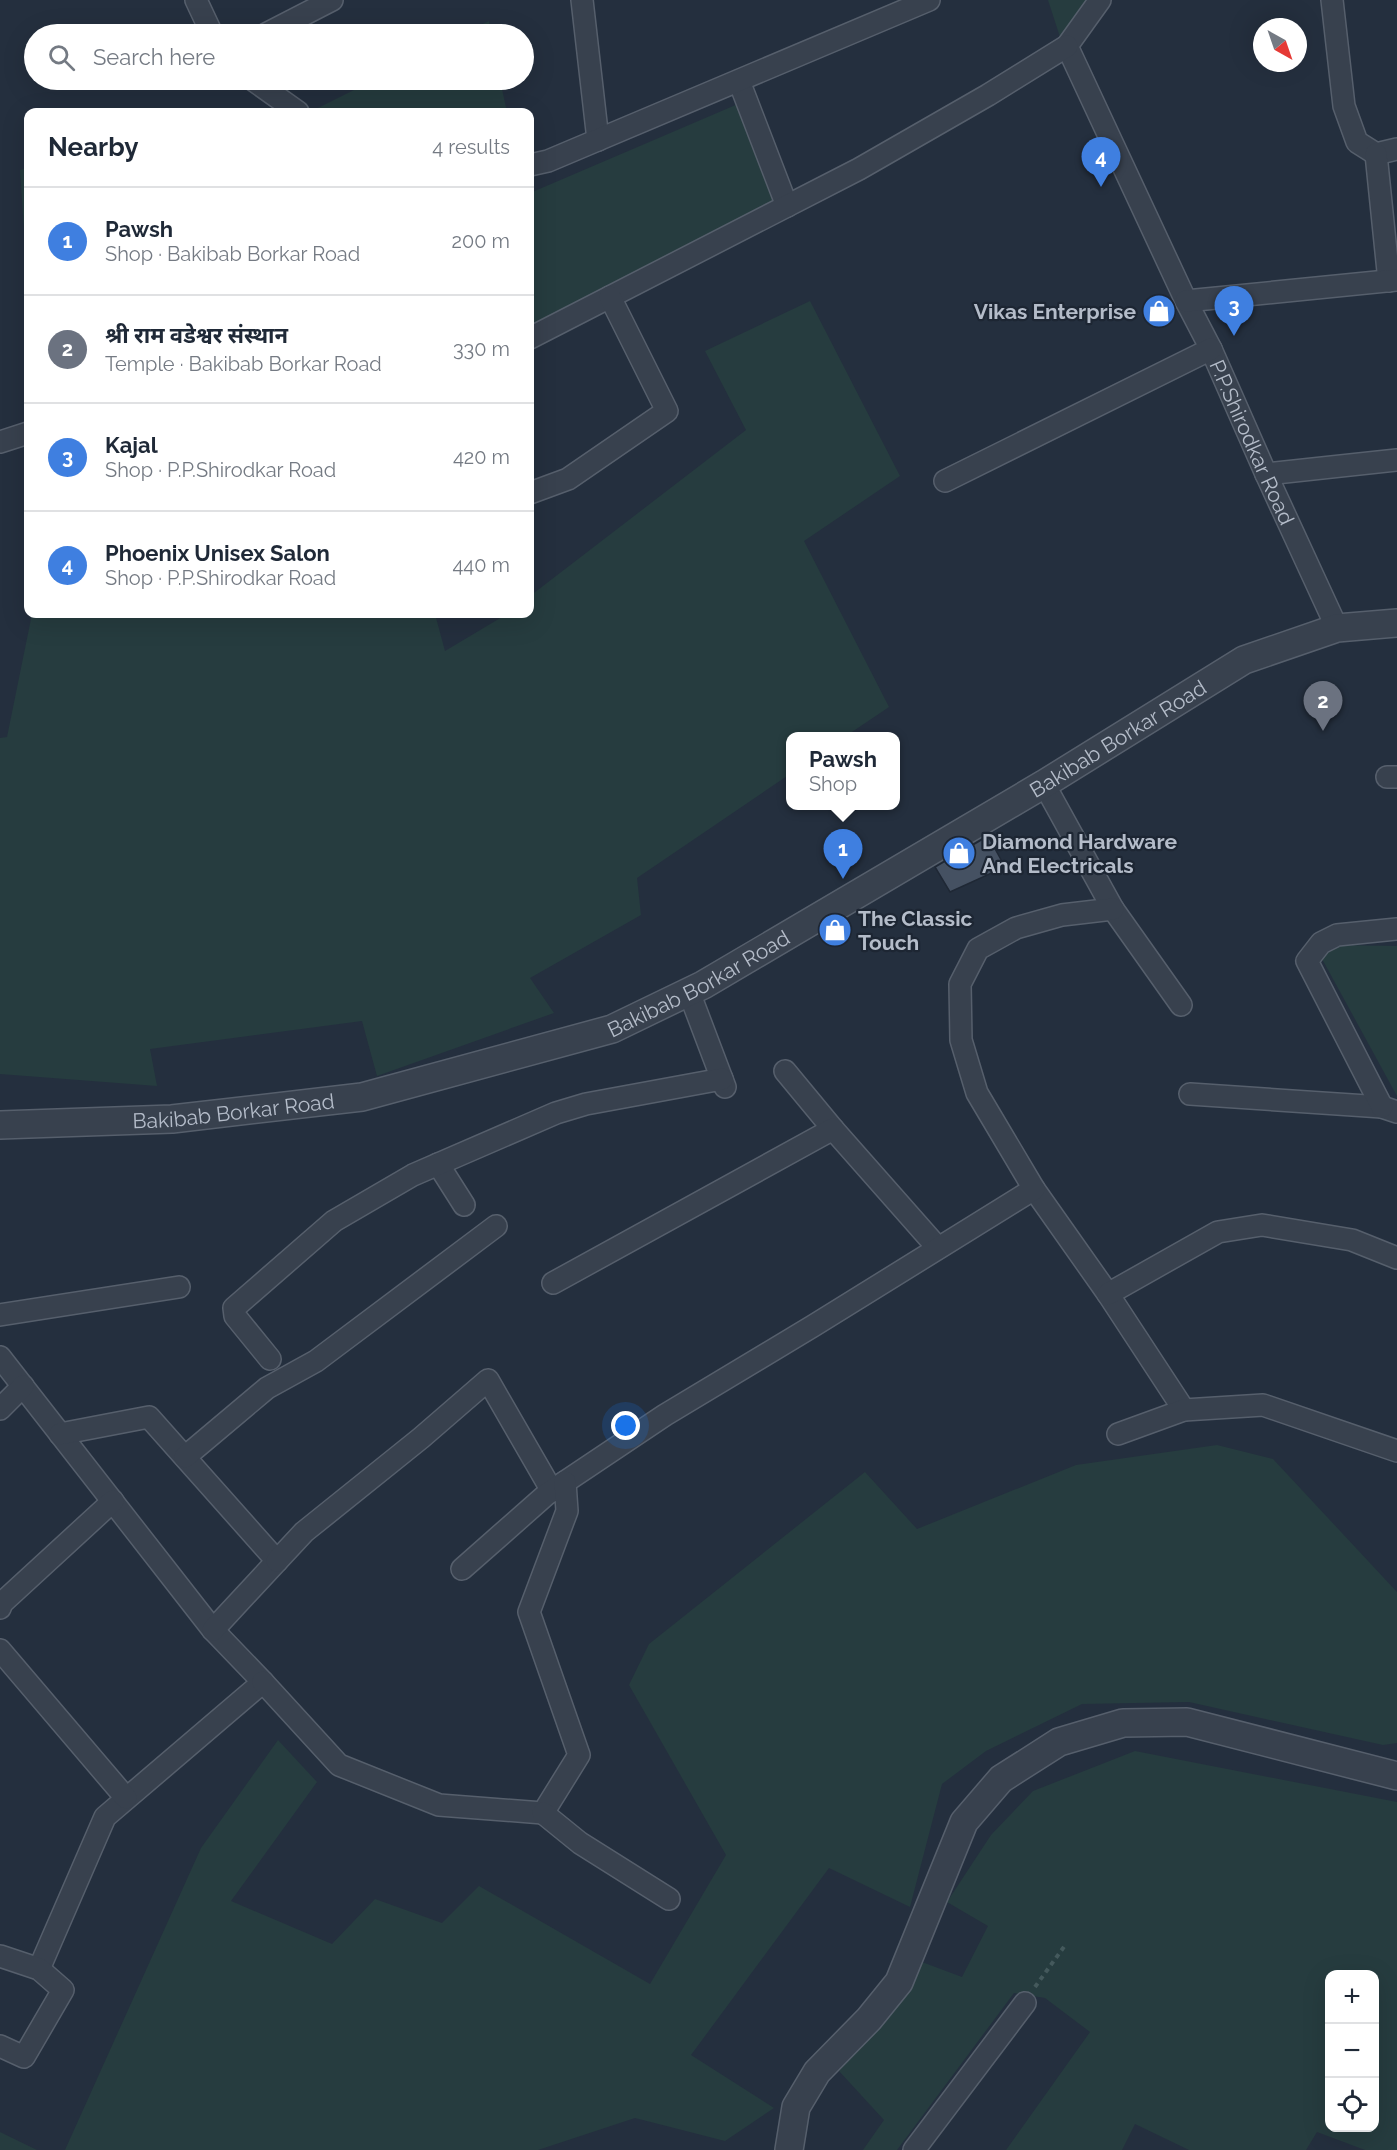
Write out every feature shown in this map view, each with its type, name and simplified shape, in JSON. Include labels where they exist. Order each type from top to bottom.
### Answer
[{"type":"street","points":[[196,0],[207,24]]},
{"type":"street","points":[[285,24],[332,0]]},
{"type":"street","points":[[582,0],[598,140]]},
{"type":"street","points":[[534,164],[548,161],[929,0]]},
{"type":"street","points":[[534,336],[908,141],[1067,46],[1100,0]]},
{"type":"street","points":[[1332,0],[1344,106],[1356,142],[1376,154],[1397,149]]},
{"type":"street","name":"P.P.Shirodkar Road","points":[[1067,46],[1185,301],[1211,349],[1337,628]]},
{"type":"street","points":[[740,81],[787,206]]},
{"type":"street","points":[[267,90],[292,108]]},
{"type":"street","points":[[1185,301],[1393,281],[1376,154]]},
{"type":"street","points":[[534,492],[568,479],[668,411],[610,297]]},
{"type":"street","points":[[945,481],[1211,349]]},
{"type":"street","points":[[0,442],[24,434]]},
{"type":"street","points":[[1266,474],[1397,460]]},
{"type":"street","name":"Bakibab Borkar Road","points":[[0,1125],[172,1119],[362,1097],[612,1029],[689,992],[1044,784],[1244,660],[1337,628],[1397,623]]},
{"type":"street","points":[[1044,784],[1113,909],[1181,1005]]},
{"type":"street","points":[[1113,909],[1062,915],[1016,928],[978,949],[960,984],[961,1040],[977,1093],[1034,1189],[1108,1294],[1184,1410]]},
{"type":"street","points":[[1389,1109],[1307,961],[1321,943],[1337,934],[1397,929]]},
{"type":"street","points":[[270,1359],[235,1316],[234,1308],[334,1221],[413,1175],[556,1113],[586,1104],[723,1083],[689,992]]},
{"type":"street","points":[[785,1071],[938,1248]]},
{"type":"street","points":[[1190,1094],[1389,1109]]},
{"type":"street","points":[[554,1283],[833,1129]]},
{"type":"street","points":[[438,1164],[464,1205]]},
{"type":"street","points":[[462,1569],[558,1486],[665,1415],[1034,1189]]},
{"type":"street","points":[[1108,1294],[1218,1232],[1262,1225],[1352,1240],[1397,1258]]},
{"type":"street","points":[[184,1458],[267,1388],[316,1361],[496,1226]]},
{"type":"street","points":[[0,1315],[179,1287]]},
{"type":"street","points":[[0,1357],[213,1630],[339,1766],[439,1805],[543,1812],[580,1843],[669,1899]]},
{"type":"street","points":[[213,1630],[304,1532],[421,1438],[488,1380],[558,1486],[567,1511],[529,1612],[579,1755],[543,1812]]},
{"type":"street","points":[[0,1409],[23,1386]]},
{"type":"street","points":[[1118,1434],[1184,1410],[1263,1405],[1397,1451]]},
{"type":"street","points":[[60,1434],[149,1417],[277,1561]]},
{"type":"street","points":[[0,1608],[2,1603],[113,1501]]},
{"type":"street","points":[[0,1650],[126,1798]]},
{"type":"street","points":[[39,1969],[105,1817],[263,1682]]},
{"type":"street","points":[[789,2150],[796,2107],[817,2072],[869,2019],[899,1982],[964,1822],[1001,1779],[1059,1743],[1123,1724],[1187,1722],[1397,1776]]},
{"type":"street","points":[[0,1956],[39,1969],[63,1990],[24,2057],[0,2046]]},
{"type":"street","points":[[914,2150],[1025,2003]]},
{"type":"path","points":[[1025,2003],[1066,1944]]},
{"type":"green space","points":[[1048,0],[1088,0],[1060,37]]},
{"type":"green space","points":[[354,90],[502,90],[506,108],[318,108]]},
{"type":"green space","points":[[738,104],[776,199],[534,328],[534,191]]},
{"type":"green space","points":[[24,169],[24,230],[20,170]]},
{"type":"green space","points":[[810,301],[900,476],[804,541],[889,707],[852,732],[786,732],[786,777],[637,878],[641,915],[530,978],[554,1013],[377,1076],[362,1021],[150,1049],[157,1086],[0,1074],[0,738],[7,737],[31,618],[436,618],[445,651],[500,618],[534,618],[534,593],[746,430],[705,351]]},
{"type":"green space","points":[[1335,945],[1397,946],[1397,1096],[1321,957]]},
{"type":"green space","points":[[1217,1445],[1273,1459],[1397,1592],[1397,1743],[1383,1745],[1189,1702],[1082,1704],[986,1751],[942,1784],[910,1907],[829,1868],[691,2055],[774,2108],[725,2141],[635,2118],[538,2150],[65,2150],[201,1848],[278,1740],[317,1782],[231,1901],[332,1944],[375,1899],[442,1923],[479,1886],[650,1984],[726,1855],[629,1685],[649,1644],[865,1472],[917,1529],[1076,1465]]},
{"type":"green space","points":[[1135,1751],[1397,1802],[1397,2150],[1365,2150],[1317,2132],[1306,2150],[1189,2150],[1135,2124],[1122,2150],[1006,2150],[1090,2032],[1045,1998],[1014,1993],[897,2150],[863,2150],[884,2120],[839,2071],[891,2009],[922,1962],[962,1977],[988,1926],[947,1902],[991,1835],[1033,1791]]},
{"type":"green space","points":[[0,2132],[37,2150],[0,2150]]},
{"type":"building","points":[[988,836],[1005,867],[950,892],[935,867]]},
{"type":"place","name":"Phoenix Unisex Salon","points":[[1101,187]]},
{"type":"place","name":"Vikas Enterprise","points":[[1159,311]]},
{"type":"place","name":"Kajal","points":[[1234,336]]},
{"type":"place","name":"श्री राम वडेश्वर संस्थान","points":[[1323,731]]},
{"type":"place","name":"Diamond Hardware And Electricals","points":[[959,853]]},
{"type":"place","name":"Pawsh","points":[[843,879]]},
{"type":"place","name":"The Classic Touch","points":[[835,930]]}]
